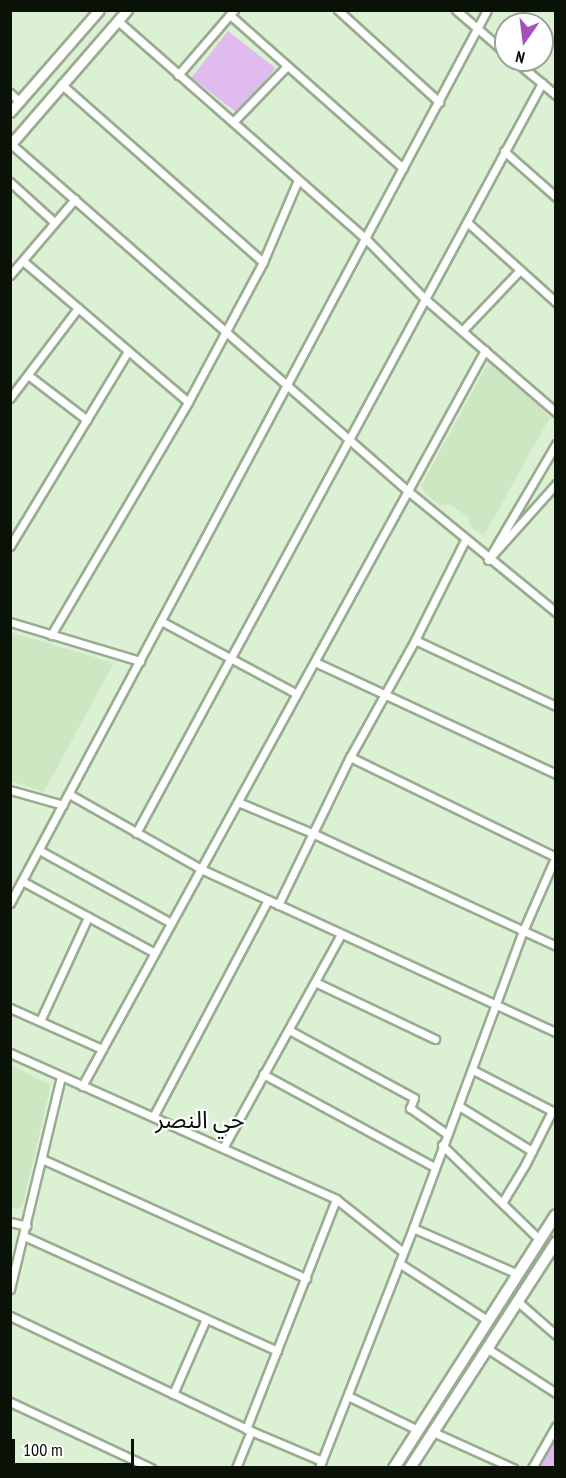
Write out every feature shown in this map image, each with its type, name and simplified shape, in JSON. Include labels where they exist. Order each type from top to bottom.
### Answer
[{"type":"main road","points":[[394,1467],[555,1215]]},
{"type":"main road","points":[[410,1467],[555,1242]]},
{"type":"street","points":[[10,112],[99,10]]},
{"type":"street","points":[[127,10],[11,144],[488,560],[555,612]]},
{"type":"street","points":[[338,10],[439,102]]},
{"type":"street","points":[[456,10],[494,43]]},
{"type":"street","points":[[10,903],[487,10]]},
{"type":"street","points":[[178,75],[232,13],[287,66],[404,168]]},
{"type":"street","points":[[118,21],[366,238],[425,299],[555,412]]},
{"type":"street","points":[[233,123],[287,66]]},
{"type":"street","points":[[529,72],[555,95]]},
{"type":"street","points":[[136,833],[542,83]]},
{"type":"street","points":[[61,84],[263,262]]},
{"type":"street","points":[[10,93],[20,102]]},
{"type":"street","points":[[504,151],[555,197]]},
{"type":"street","points":[[51,635],[188,402],[263,262],[298,180]]},
{"type":"street","points":[[10,182],[54,222]]},
{"type":"street","points":[[10,275],[75,199]]},
{"type":"street","points":[[466,222],[555,302]]},
{"type":"street","points":[[23,261],[188,402]]},
{"type":"street","points":[[462,331],[520,270]]},
{"type":"street","points":[[10,398],[78,308]]},
{"type":"street","points":[[82,1086],[485,350]]},
{"type":"street","points":[[10,546],[128,351]]},
{"type":"street","points":[[28,375],[87,420]]},
{"type":"street","points":[[488,560],[555,444]]},
{"type":"street","points":[[488,560],[554,488]]},
{"type":"street","points":[[278,905],[350,757],[383,693],[415,640],[465,540]]},
{"type":"street","points":[[161,621],[297,694]]},
{"type":"street","points":[[10,622],[140,661]]},
{"type":"street","points":[[415,640],[555,706]]},
{"type":"street","points":[[315,662],[555,774]]},
{"type":"street","points":[[10,1316],[320,1464],[413,1228],[523,932],[555,857],[350,757]]},
{"type":"street","points":[[10,790],[63,805]]},
{"type":"street","points":[[69,794],[201,869],[555,1032]]},
{"type":"street","points":[[238,802],[312,833],[555,946]]},
{"type":"street","points":[[39,850],[171,923]]},
{"type":"street","points":[[22,881],[155,953]]},
{"type":"street","points":[[153,1117],[268,900]]},
{"type":"street","points":[[40,1021],[88,916]]},
{"type":"street","points":[[223,1148],[341,934]]},
{"type":"street","points":[[315,982],[435,1039]]},
{"type":"street","points":[[10,1008],[102,1049]]},
{"type":"street","points":[[289,1030],[414,1098],[410,1108],[447,1134]]},
{"type":"street","points":[[10,1053],[336,1199],[404,1251]]},
{"type":"street","points":[[473,1070],[552,1111],[502,1203]]},
{"type":"street","points":[[263,1074],[434,1167]]},
{"type":"street","points":[[10,1289],[27,1227],[61,1077]]},
{"type":"street","points":[[459,1106],[532,1151]]},
{"type":"street","points":[[442,1145],[540,1240]]},
{"type":"street","points":[[42,1159],[306,1278]]},
{"type":"street","points":[[236,1467],[277,1351],[336,1199]]},
{"type":"street","points":[[10,1222],[27,1227]]},
{"type":"street","points":[[413,1228],[518,1274]]},
{"type":"street","points":[[24,1236],[277,1351]]},
{"type":"street","points":[[399,1263],[487,1320]]},
{"type":"street","points":[[517,1301],[555,1335]]},
{"type":"street","points":[[173,1394],[206,1319]]},
{"type":"street","points":[[488,1348],[555,1393]]},
{"type":"street","points":[[348,1396],[418,1430]]},
{"type":"street","points":[[10,1402],[151,1467]]},
{"type":"street","points":[[532,1467],[555,1426]]},
{"type":"street","points":[[433,1432],[513,1467]]},
{"type":"shaded area","points":[[228,31],[275,68],[239,114],[192,77]]},
{"type":"shaded area","points":[[488,363],[495,364],[550,417],[484,536],[470,526],[469,518],[449,504],[441,506],[424,492],[421,486]]},
{"type":"shaded area","points":[[11,632],[114,663],[44,792],[11,781]]},
{"type":"shaded area","points":[[11,1065],[51,1085],[23,1204],[19,1209],[11,1207]]},
{"type":"shaded area","points":[[555,1433],[555,1467],[536,1467]]},
{"type":"district","name":"حي النصر","points":[[200,1120]]}]
